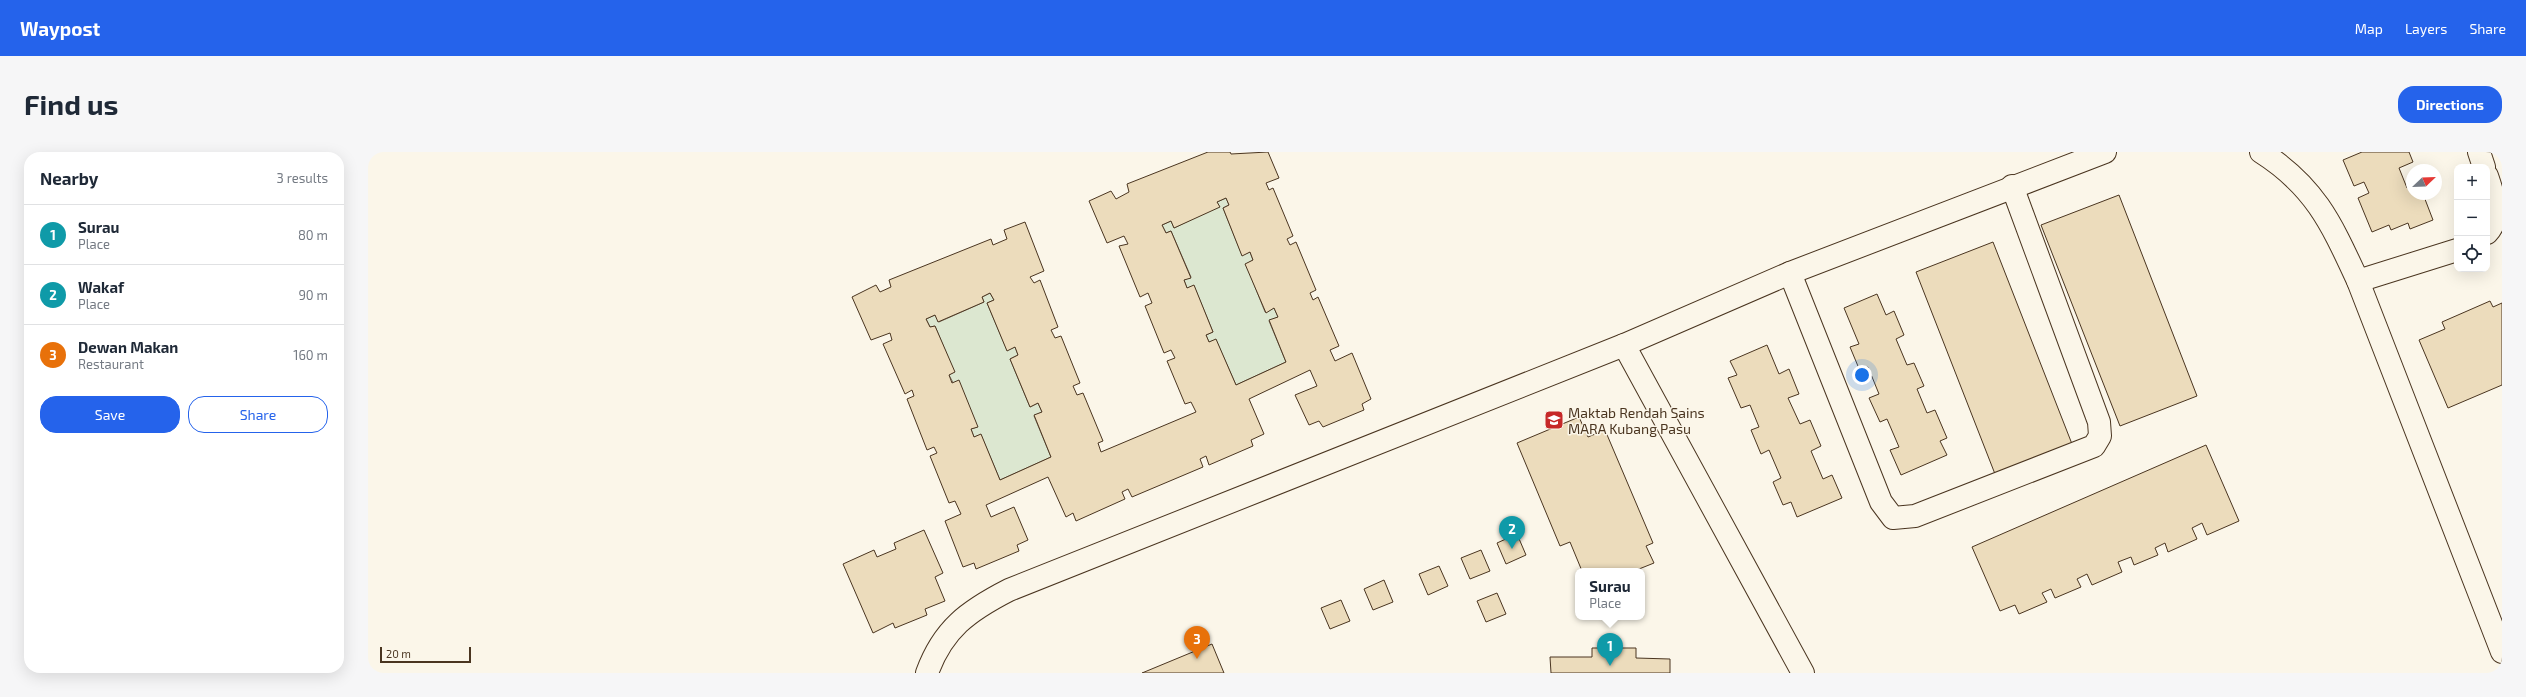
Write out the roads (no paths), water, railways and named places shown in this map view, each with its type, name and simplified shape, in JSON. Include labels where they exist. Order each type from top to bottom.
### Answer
[{"type":"lane","points":[[927,673],[935,653],[949,632],[986,602],[1009,590],[1624,345],[1790,273],[2012,186],[2105,152]]},
{"type":"lane","points":[[2261,152],[2280,164],[2317,201],[2333,229],[2358,281],[2502,652]]},
{"type":"lane","points":[[2478,152],[2483,164]]},
{"type":"lane","points":[[2490,185],[2496,203],[2492,228],[2490,230]]},
{"type":"lane","points":[[1790,273],[1881,502],[1893,518],[1915,516],[2094,446],[2100,436],[2099,422],[2012,186]]},
{"type":"lane","points":[[2358,281],[2454,251]]},
{"type":"lane","points":[[1624,345],[1803,673]]},
{"type":"place","name":"Maktab Rendah Sains MARA Kubang Pasu","points":[[1554,420]]},
{"type":"place","name":"Wakaf","points":[[1512,549]]},
{"type":"place","name":"Dewan Makan","points":[[1197,659]]},
{"type":"place","name":"Surau","points":[[1610,666]]}]
